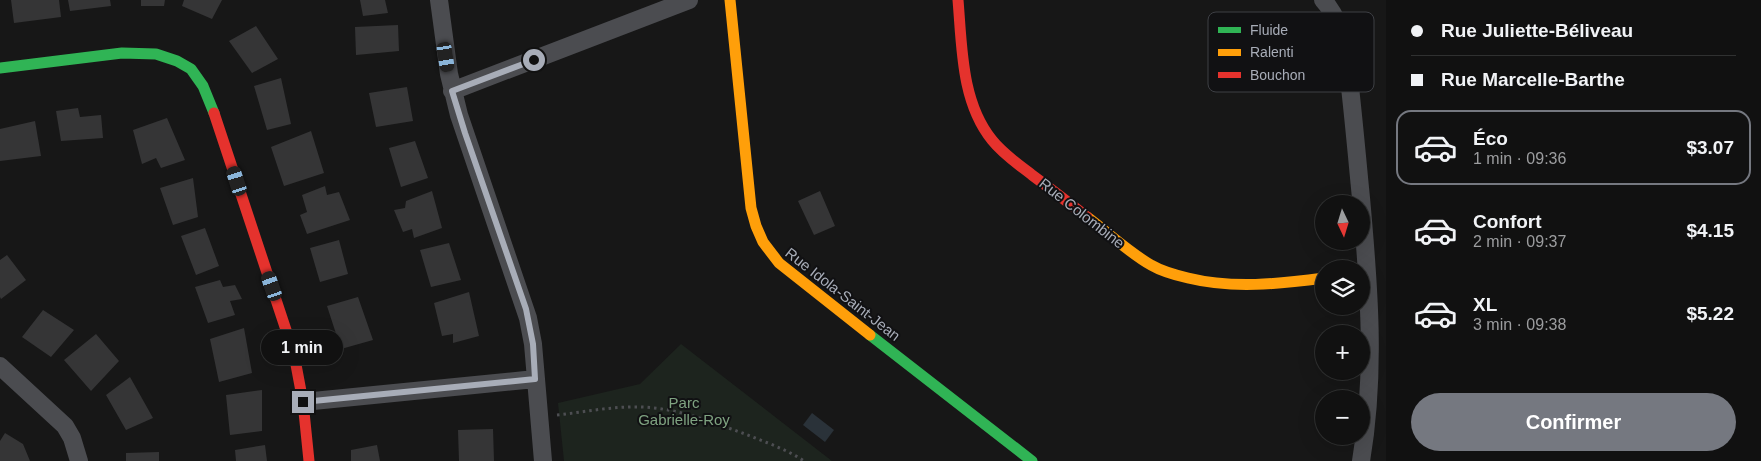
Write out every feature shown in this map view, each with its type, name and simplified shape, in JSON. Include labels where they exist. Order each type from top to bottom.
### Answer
[{"type":"street","points":[[439,0],[452,91],[524,304],[533,344],[543,461]]},
{"type":"street","points":[[452,91],[689,0]]},
{"type":"street","name":"Rue Idola-Saint-Jean","points":[[730,0],[751,208],[757,232],[767,250],[786,270],[1032,461]]},
{"type":"street","name":"Rue Colombine","points":[[958,0],[968,91],[974,110],[987,134],[1006,155],[1149,264],[1165,272],[1217,285],[1231,286],[1257,286],[1315,279]]},
{"type":"street","points":[[1323,0],[1332,12]]},
{"type":"street","points":[[0,68],[97,56],[153,53],[185,65],[195,74],[204,86],[214,113],[290,338],[303,402],[309,461]]},
{"type":"street","points":[[1350,92],[1363,260]]},
{"type":"street","points":[[1361,461],[1370,367],[1370,313]]},
{"type":"street","points":[[0,366],[65,426],[72,438],[79,461]]},
{"type":"street","points":[[303,402],[535,379]]},
{"type":"path","points":[[539,417],[629,407],[679,412],[768,443],[804,461]]},
{"type":"green space","name":"Parc Gabrielle-Roy","points":[[681,344],[832,461],[564,461],[558,403],[640,384]]},
{"type":"shaded area","points":[[812,413],[834,430],[825,442],[803,425]]},
{"type":"building","points":[[11,0],[59,0],[61,17],[14,23]]},
{"type":"building","points":[[68,0],[110,0],[111,6],[70,11]]},
{"type":"building","points":[[141,0],[165,0],[164,6],[141,6]]},
{"type":"building","points":[[184,0],[222,0],[212,19],[182,6]]},
{"type":"building","points":[[360,0],[385,0],[388,13],[363,16]]},
{"type":"building","points":[[398,25],[399,51],[356,55],[355,27]]},
{"type":"building","points":[[256,26],[278,59],[252,73],[229,41]]},
{"type":"building","points":[[281,78],[291,124],[267,130],[254,86]]},
{"type":"building","points":[[407,87],[413,121],[376,127],[369,93]]},
{"type":"building","points":[[78,108],[80,117],[101,115],[103,138],[61,141],[56,111]]},
{"type":"building","points":[[167,118],[185,160],[161,168],[156,158],[142,164],[133,130]]},
{"type":"building","points":[[35,121],[41,156],[0,161],[0,129]]},
{"type":"building","points":[[311,131],[324,173],[284,186],[271,147]]},
{"type":"building","points":[[415,141],[428,178],[401,187],[389,148]]},
{"type":"building","points":[[193,178],[198,217],[173,225],[160,188]]},
{"type":"building","points":[[325,186],[327,195],[339,192],[350,220],[307,234],[300,215],[307,212],[302,195]]},
{"type":"building","points":[[432,191],[442,228],[414,238],[412,229],[403,232],[394,210],[405,208],[406,201]]},
{"type":"building","points":[[820,191],[835,226],[814,235],[798,201]]},
{"type":"building","points":[[205,228],[219,266],[196,275],[181,236]]},
{"type":"building","points":[[339,240],[348,274],[320,282],[310,248]]},
{"type":"building","points":[[449,243],[461,280],[431,287],[420,250]]},
{"type":"building","points":[[7,255],[26,280],[1,299],[0,260]]},
{"type":"building","points":[[220,280],[223,287],[235,285],[242,299],[230,301],[235,315],[208,323],[195,287]]},
{"type":"building","points":[[469,292],[479,336],[453,343],[453,334],[442,336],[434,303]]},
{"type":"building","points":[[358,297],[373,340],[341,349],[327,306]]},
{"type":"building","points":[[43,310],[74,330],[51,357],[22,337]]},
{"type":"building","points":[[244,328],[252,373],[219,382],[210,339]]},
{"type":"building","points":[[96,334],[119,361],[91,391],[64,360]]},
{"type":"building","points":[[130,377],[153,418],[126,430],[106,395]]},
{"type":"building","points":[[262,390],[262,431],[230,435],[226,395]]},
{"type":"building","points":[[493,429],[494,461],[459,461],[458,430]]},
{"type":"building","points":[[5,433],[23,444],[30,461],[0,461],[0,441]]},
{"type":"building","points":[[265,445],[267,461],[236,461],[235,450]]},
{"type":"building","points":[[377,445],[380,461],[351,461],[351,450]]},
{"type":"building","points":[[159,452],[159,461],[126,461],[126,453]]},
{"type":"traffic: fast","points":[[0,68],[122,53],[156,54],[177,61],[191,69],[203,86],[214,113]]},
{"type":"traffic: fast","points":[[870,335],[1032,461]]},
{"type":"traffic: slow","points":[[730,0],[751,208],[756,226],[763,242],[779,263],[870,335]]},
{"type":"traffic: slow","points":[[1087,217],[1143,260],[1160,270],[1178,276],[1239,284],[1273,284],[1315,279]]},
{"type":"traffic: jam","points":[[958,0],[965,73],[974,109],[982,125],[996,145],[1016,163],[1087,217]]},
{"type":"traffic: jam","points":[[214,113],[294,354],[303,402],[309,461]]},
{"type":"route","points":[[303,402],[535,379],[533,344],[526,309],[452,91],[534,60]]}]
